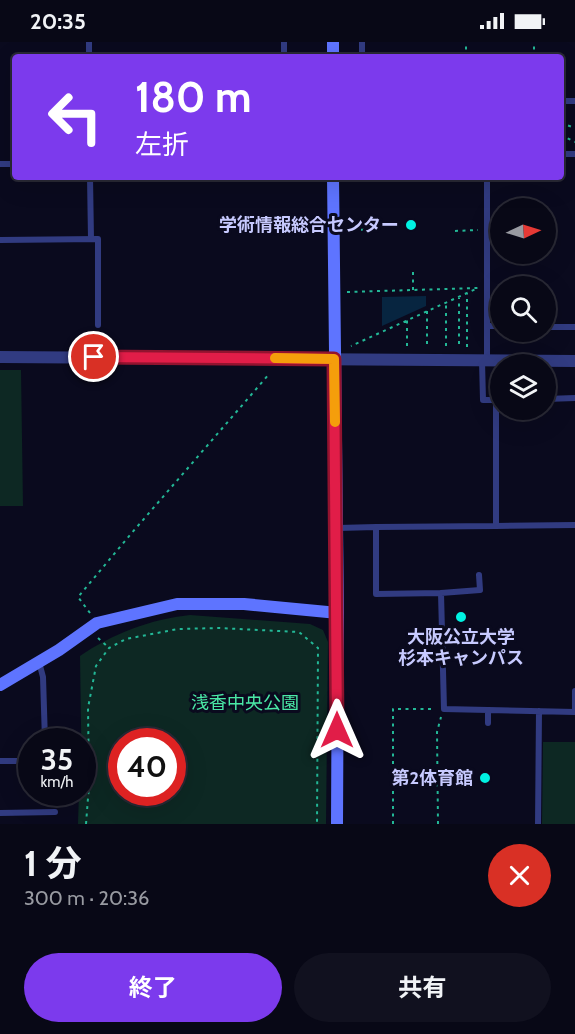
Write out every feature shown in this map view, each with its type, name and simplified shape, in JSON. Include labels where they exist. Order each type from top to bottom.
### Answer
[{"type":"street","points":[[333,180],[338,613],[337,824]]},
{"type":"street","points":[[0,357],[575,362]]},
{"type":"street","points":[[0,685],[97,623],[177,604],[244,604],[338,613]]},
{"type":"lane","points":[[90,180],[91,239]]},
{"type":"lane","points":[[487,180],[488,326],[483,400],[490,400]]},
{"type":"lane","points":[[0,240],[98,239],[98,325]]},
{"type":"lane","points":[[556,327],[575,327]]},
{"type":"lane","points":[[556,399],[575,398]]},
{"type":"lane","points":[[495,526],[498,420]]},
{"type":"lane","points":[[336,528],[575,525]]},
{"type":"lane","points":[[376,527],[376,594],[480,593],[479,575]]},
{"type":"lane","points":[[441,593],[444,709],[575,712],[575,691]]},
{"type":"lane","points":[[39,662],[43,677],[45,728]]},
{"type":"lane","points":[[488,710],[488,723]]},
{"type":"lane","points":[[538,824],[539,711]]},
{"type":"lane","points":[[0,761],[18,761]]},
{"type":"lane","points":[[0,813],[55,812]]},
{"type":"path","points":[[534,45],[534,54]]},
{"type":"path","points":[[346,229],[368,230]]},
{"type":"path","points":[[455,231],[478,230]]},
{"type":"path","points":[[413,272],[413,291]]},
{"type":"path","points":[[347,292],[478,288],[348,348]]},
{"type":"path","points":[[467,293],[467,350]]},
{"type":"path","points":[[459,296],[459,350]]},
{"type":"path","points":[[447,301],[447,350]]},
{"type":"path","points":[[427,311],[427,350]]},
{"type":"path","points":[[407,319],[407,350]]},
{"type":"path","points":[[97,623],[78,597],[283,358]]},
{"type":"path","points":[[86,824],[89,785],[88,708],[96,666],[109,648],[126,639],[178,629],[219,628],[299,632],[318,648],[317,824]]},
{"type":"path","points":[[393,824],[393,709],[444,709],[437,732],[438,824]]},
{"type":"green space","points":[[0,370],[21,370],[23,506],[0,506]]},
{"type":"green space","name":"浅香中央公園","points":[[190,615],[310,624],[323,630],[328,642],[326,824],[78,824],[79,806],[96,806],[96,728],[81,728],[80,656],[132,629],[161,620]]},
{"type":"green space","points":[[543,742],[575,742],[575,824],[542,824]]},
{"type":"water","points":[[426,296],[426,306],[382,326],[382,297]]},
{"type":"slow traffic","points":[[275,358],[334,359],[335,422]]},
{"type":"place","name":"学術情報総合センター","points":[[411,225]]},
{"type":"place","name":"大阪公立大学 杉本キャンパス","points":[[461,617]]},
{"type":"place","name":"第2体育館","points":[[485,778]]},
{"type":"route","points":[[94,357],[334,359],[338,613],[337,730]]}]
